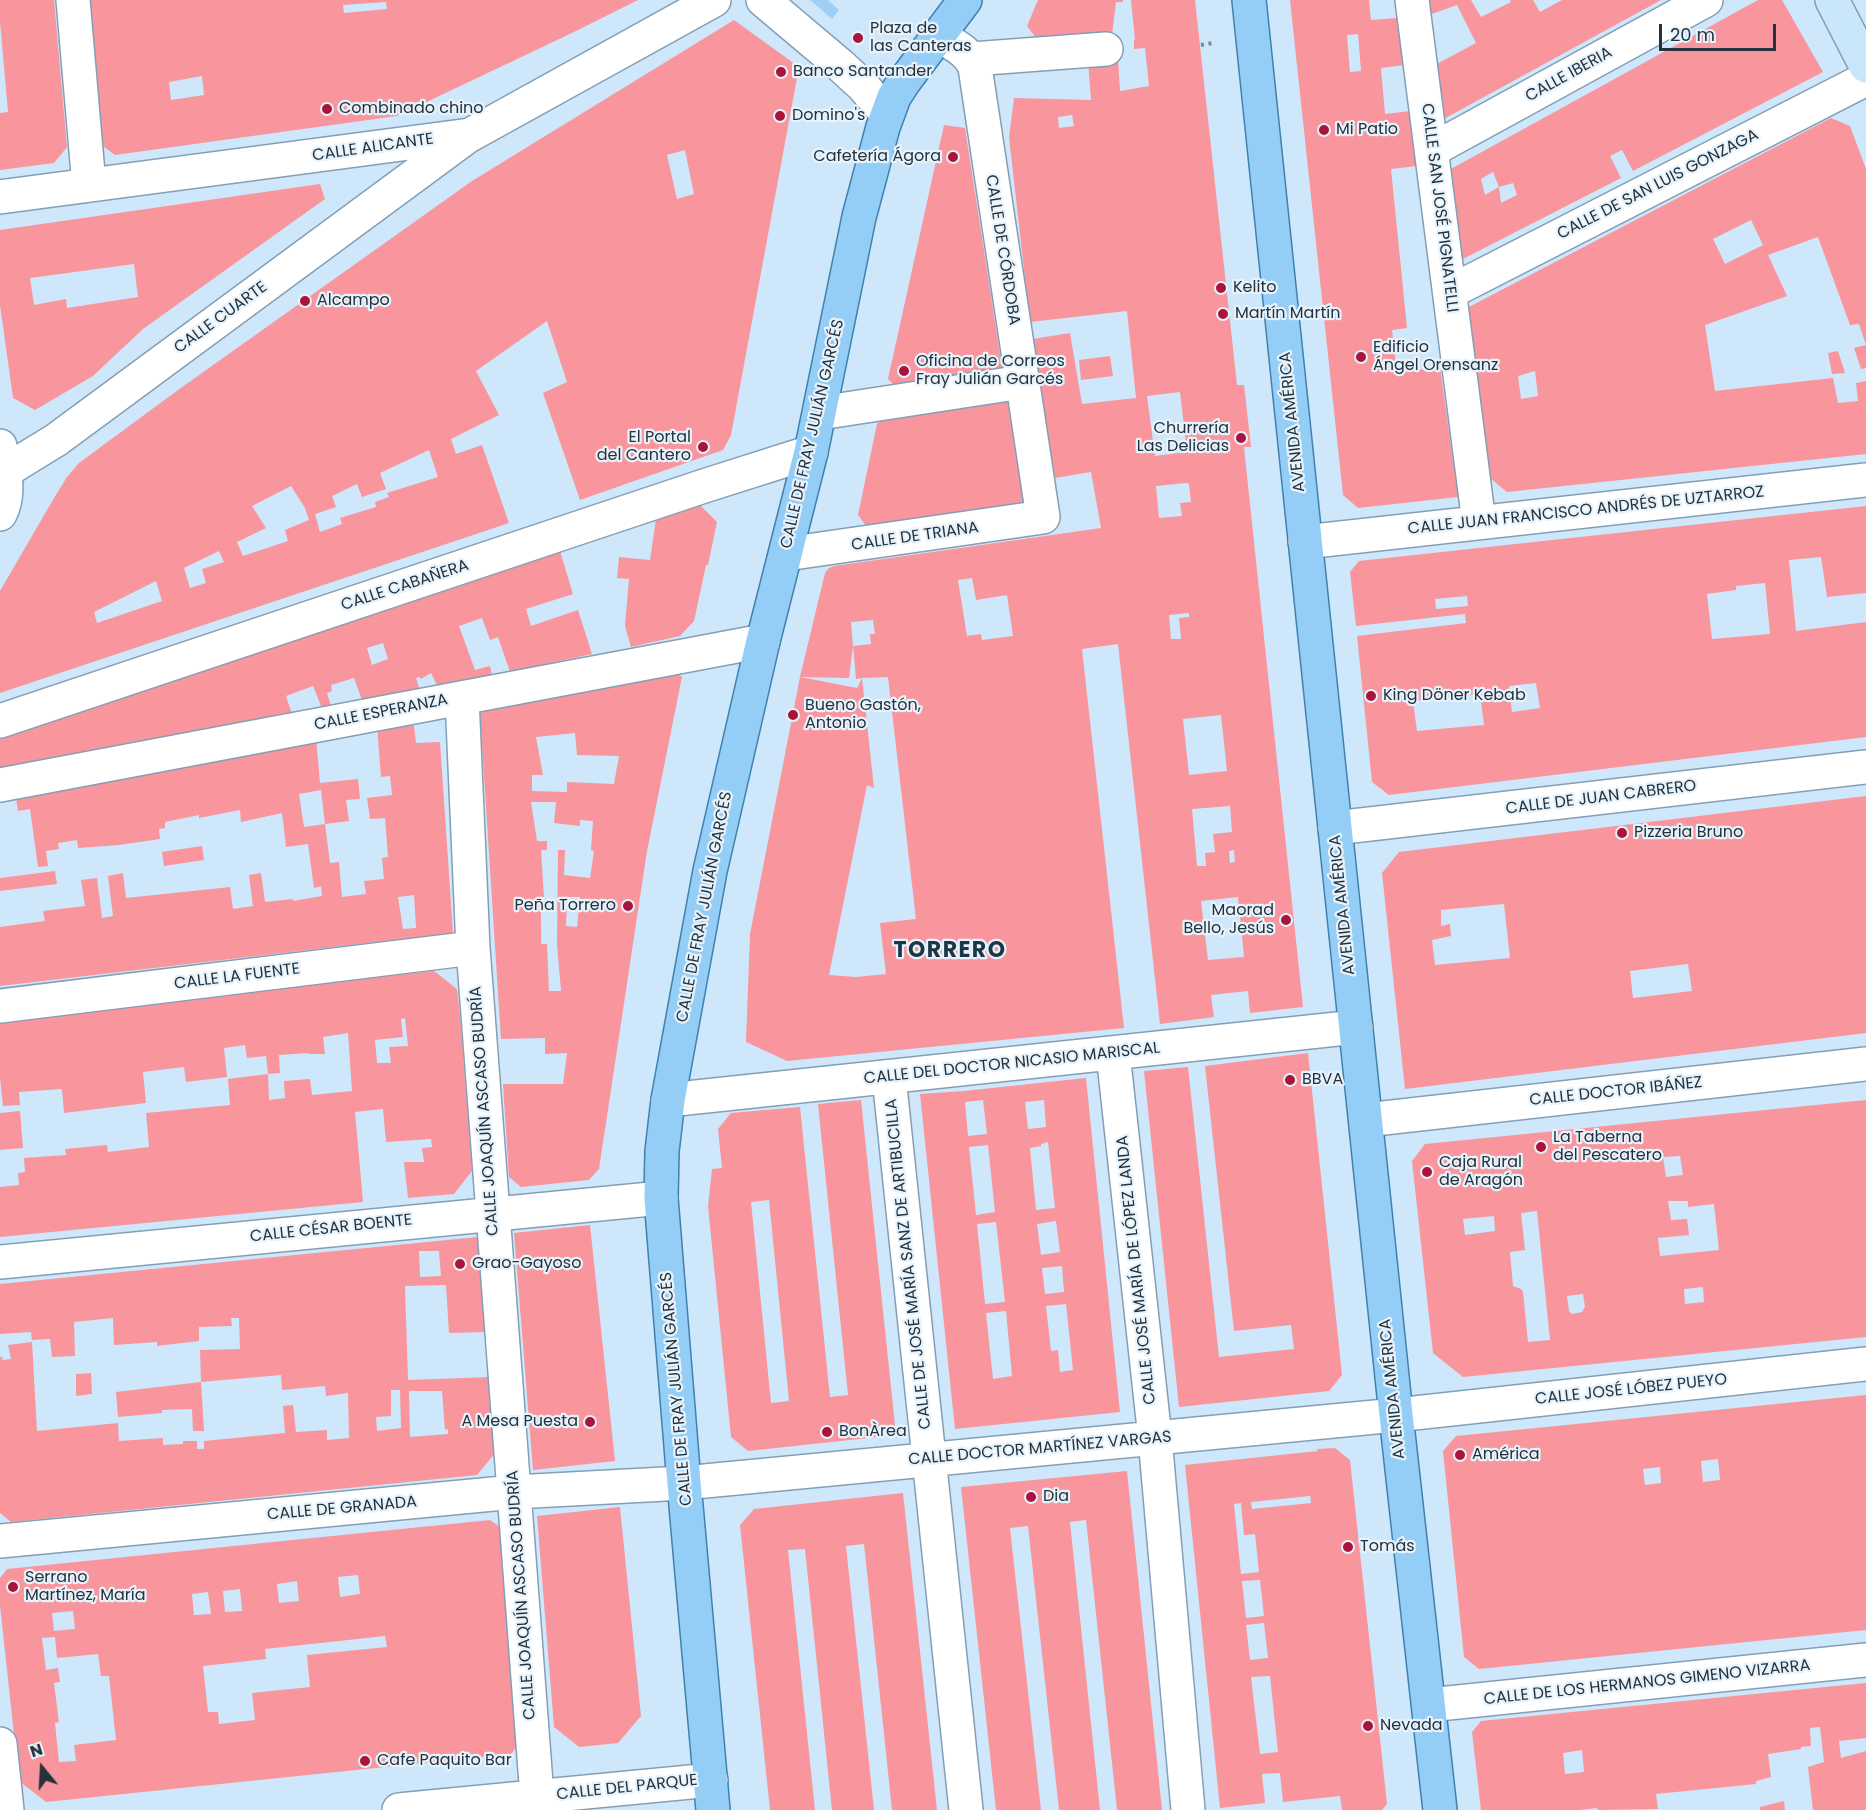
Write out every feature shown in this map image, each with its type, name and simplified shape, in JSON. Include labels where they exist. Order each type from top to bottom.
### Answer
[{"type":"main road","points":[[938,35],[965,0]]},
{"type":"main road","name":"AVENIDA AMÉRICA","points":[[1249,0],[1396,1415],[1440,1810]]},
{"type":"main road","name":"CALLE DE FRAY JULIÁN GARCÉS","points":[[712,1795],[661,1198],[662,1151],[668,1100],[710,871],[763,641],[820,413],[859,218],[887,114],[894,97],[938,35]]},
{"type":"street","points":[[73,0],[89,185]]},
{"type":"street","name":"CALLE ALICANTE","points":[[0,197],[470,135],[714,0]]},
{"type":"street","points":[[763,0],[863,86],[887,114]]},
{"type":"street","name":"CALLE SAN JOSÉ PIGNATELLI","points":[[1412,0],[1479,523]]},
{"type":"street","name":"CALLE IBERIA","points":[[1432,150],[1706,0]]},
{"type":"street","points":[[1832,0],[1866,66]]},
{"type":"street","points":[[938,35],[972,59],[1106,49]]},
{"type":"street","name":"CALLE DE CÓRDOBA","points":[[972,59],[1043,518]]},
{"type":"street","name":"CALLE DE SAN LUIS GONZAGA","points":[[1450,292],[1866,80]]},
{"type":"street","name":"CALLE CUARTE","points":[[0,514],[5,505],[7,491],[2,459],[56,440],[470,135]]},
{"type":"street","points":[[820,413],[1022,382]]},
{"type":"street","name":"CALLE CABAÑERA","points":[[0,721],[811,452]]},
{"type":"street","name":"CALLE JUAN FRANCISCO ANDRÉS DE UZTARROZ","points":[[1305,542],[1866,480]]},
{"type":"street","name":"CALLE DE TRIANA","points":[[786,554],[1043,518]]},
{"type":"street","name":"CALLE ESPERANZA","points":[[0,785],[763,641]]},
{"type":"street","name":"CALLE JOAQUÍN ASCASO BUDRÍA","points":[[462,698],[473,948],[538,1803]]},
{"type":"street","name":"CALLE DE JUAN CABRERO","points":[[1335,828],[1866,767]]},
{"type":"street","name":"CALLE LA FUENTE","points":[[0,1006],[473,948]]},
{"type":"street","name":"CALLE DEL DOCTOR NICASIO MARISCAL","points":[[668,1100],[1356,1027]]},
{"type":"street","name":"CALLE JOSÉ MARÍA DE LÓPEZ LANDA","points":[[1113,1053],[1155,1438],[1188,1810]]},
{"type":"street","name":"CALLE DOCTOR IBÁÑEZ","points":[[1366,1120],[1866,1064]]},
{"type":"street","name":"CALLE DE JOSÉ MARÍA SANZ DE ARTIBUCILLA","points":[[889,1077],[966,1810]]},
{"type":"street","name":"CALLE CÉSAR BOENTE","points":[[0,1262],[661,1198]]},
{"type":"street","name":"CALLE JOSÉ LÓBEZ PUEYO","points":[[1396,1415],[1866,1364]]},
{"type":"street","name":"CALLE DOCTOR MARTÍNEZ VARGAS","points":[[684,1483],[1396,1415]]},
{"type":"street","name":"CALLE DE GRANADA","points":[[0,1541],[514,1492],[684,1483]]},
{"type":"street","name":"CALLE DE LOS HERMANOS GIMENO VIZARRA","points":[[1429,1705],[1866,1660]]},
{"type":"street","points":[[0,1744],[7,1810]]},
{"type":"street","name":"CALLE DEL PARQUE","points":[[417,1809],[712,1795]]},
{"type":"path","points":[[1201,45],[1213,44]]},
{"type":"shaded area","points":[[810,0],[828,0],[839,10],[832,19]]},
{"type":"building","points":[[0,0],[54,0],[67,147],[54,163],[0,170],[0,113],[8,112]]},
{"type":"building","points":[[90,0],[638,0],[397,116],[115,155],[103,146]],"holes":[[[386,2],[387,9],[344,13],[343,5]],[[202,76],[204,95],[171,100],[169,82]]]},
{"type":"building","points":[[1038,0],[1123,0],[1123,2],[1116,2],[1112,35],[1039,42],[1027,26]]},
{"type":"building","points":[[1131,0],[1195,0],[1237,385],[1244,385],[1251,447],[1244,447],[1303,1007],[1250,1013],[1248,991],[1211,995],[1214,1017],[1160,1024],[1118,644],[1082,649],[1124,1028],[787,1061],[746,1042],[750,934],[800,677],[825,573],[834,566],[1101,528],[1091,472],[1055,478],[1033,339],[1070,333],[1082,404],[1136,398],[1127,311],[1030,322],[1009,137],[1014,98],[1091,100],[1088,60],[1118,59],[1120,91],[1149,86],[1145,48],[1134,49]],"holes":[[[1072,115],[1074,126],[1059,128],[1058,117]],[[1180,392],[1187,452],[1155,456],[1147,396]],[[1189,484],[1191,502],[1180,503],[1182,516],[1159,518],[1156,486]],[[972,578],[976,600],[1007,595],[1013,636],[982,640],[981,634],[967,636],[958,580]],[[1189,613],[1189,617],[1179,618],[1181,639],[1171,639],[1169,615]],[[873,620],[875,634],[870,634],[871,644],[853,646],[851,622]],[[853,646],[856,679],[862,678],[857,688],[800,677],[849,678]],[[888,677],[916,919],[880,923],[886,974],[856,977],[829,975],[867,785],[874,788],[862,678]],[[1221,715],[1227,771],[1189,775],[1183,719]],[[1230,806],[1232,832],[1213,834],[1215,852],[1205,853],[1206,866],[1197,866],[1192,809]],[[1234,850],[1235,862],[1230,863],[1229,851]],[[1238,897],[1244,957],[1208,960],[1201,901]]]},
{"type":"building","points":[[1290,0],[1369,0],[1371,20],[1397,18],[1404,65],[1381,68],[1385,114],[1410,111],[1417,166],[1391,169],[1407,328],[1392,330],[1397,373],[1440,367],[1458,497],[1358,508],[1343,495]],"holes":[[[1358,34],[1361,71],[1350,72],[1347,35]]]},
{"type":"building","points":[[1426,0],[1471,0],[1481,17],[1511,2],[1510,0],[1533,0],[1540,12],[1562,0],[1661,0],[1442,120],[1435,65],[1476,43],[1457,5],[1429,15]]},
{"type":"building","points":[[1758,0],[1782,0],[1823,72],[1633,171],[1622,150],[1610,156],[1621,178],[1461,260],[1449,170]],"holes":[[[1493,172],[1499,187],[1485,195],[1481,179]],[[1513,183],[1517,195],[1501,203],[1499,187]]]},
{"type":"building","points":[[734,20],[799,67],[731,435],[723,450],[580,500],[543,393],[567,382],[547,321],[476,371],[499,415],[451,439],[456,454],[482,445],[509,523],[0,693],[0,591],[54,498],[79,463],[472,181]],"holes":[[[685,150],[694,194],[677,199],[667,155]],[[429,450],[438,477],[387,493],[389,497],[375,502],[376,507],[340,518],[342,524],[320,532],[315,514],[336,507],[332,496],[357,484],[362,497],[386,489],[380,473]],[[291,486],[305,508],[309,520],[285,530],[288,541],[243,556],[237,542],[266,528],[252,506]],[[219,551],[224,562],[202,569],[206,583],[190,588],[184,568]],[[156,581],[162,601],[97,623],[94,612]]]},
{"type":"building","points":[[1831,118],[1850,126],[1866,169],[1866,345],[1859,324],[1850,325],[1818,237],[1768,255],[1787,296],[1705,325],[1715,391],[1833,378],[1838,403],[1858,401],[1856,383],[1866,381],[1866,454],[1507,492],[1491,479],[1467,308]],"holes":[[[1751,220],[1763,245],[1725,264],[1713,239]],[[1535,371],[1538,396],[1521,399],[1518,376]]]},
{"type":"building","points":[[944,125],[965,128],[1002,367],[993,379],[898,389],[888,379]]},
{"type":"building","points":[[320,184],[325,199],[143,329],[93,376],[35,410],[13,398],[0,305],[0,230]],"holes":[[[134,264],[138,297],[67,308],[66,299],[34,305],[30,278]]]},
{"type":"building","points":[[1866,345],[1866,368],[1861,369],[1854,348]]},
{"type":"building","points":[[1838,351],[1845,373],[1832,374],[1828,353]]},
{"type":"building","points":[[1110,356],[1113,376],[1081,380],[1079,360]]},
{"type":"building","points":[[1006,391],[1024,504],[867,527],[858,515],[877,424],[887,413]]},
{"type":"building","points":[[700,505],[717,522],[694,621],[680,636],[631,647],[625,626],[629,579],[617,578],[619,557],[650,560],[656,519]]},
{"type":"building","points":[[1866,506],[1866,593],[1827,597],[1821,557],[1789,560],[1796,631],[1866,622],[1866,737],[1389,795],[1372,782],[1357,636],[1466,623],[1465,614],[1356,626],[1350,572],[1359,561]],"holes":[[[1765,583],[1770,634],[1712,639],[1707,594],[1736,590],[1736,586]],[[1467,596],[1468,606],[1436,609],[1435,599]],[[1536,683],[1540,708],[1512,712],[1509,686]],[[1480,694],[1484,725],[1417,731],[1413,701]]]},
{"type":"building","points":[[560,551],[573,594],[526,609],[531,626],[578,610],[592,654],[510,672],[498,637],[490,640],[482,618],[459,626],[475,670],[490,666],[492,675],[438,687],[431,673],[421,679],[416,678],[420,691],[363,703],[354,678],[331,685],[332,691],[327,693],[332,709],[323,711],[313,686],[286,696],[293,717],[0,779],[0,735]],"holes":[[[383,643],[388,659],[372,665],[367,648]]]},
{"type":"building","points":[[672,667],[682,677],[647,851],[599,1169],[589,1180],[521,1187],[509,1177],[503,1084],[563,1084],[567,1053],[545,1054],[545,1038],[501,1039],[480,714],[489,703]],"holes":[[[575,733],[577,755],[619,756],[614,784],[567,782],[567,792],[532,791],[532,775],[543,775],[536,737]],[[531,802],[556,802],[554,823],[580,826],[580,820],[593,821],[591,850],[594,851],[590,878],[564,875],[565,850],[558,850],[557,944],[561,991],[549,991],[547,944],[541,944],[541,897],[544,897],[541,850],[547,850],[547,841],[537,841]],[[567,897],[580,897],[577,927],[566,926]]]},
{"type":"building","points":[[413,718],[416,743],[440,742],[453,933],[0,986],[0,927],[45,921],[43,911],[85,906],[81,880],[97,878],[102,918],[113,916],[108,876],[123,873],[126,898],[230,887],[233,909],[253,906],[249,875],[261,873],[265,902],[293,899],[293,901],[322,896],[321,886],[314,888],[308,844],[286,847],[282,813],[241,822],[240,810],[199,818],[199,815],[165,822],[165,828],[159,829],[160,839],[119,845],[78,848],[77,840],[58,843],[59,849],[46,851],[48,866],[38,867],[30,809],[18,811],[16,798],[316,737],[320,783],[358,779],[360,799],[346,800],[349,821],[325,824],[330,863],[339,862],[342,897],[366,894],[364,881],[384,879],[382,858],[388,857],[385,818],[370,819],[367,798],[392,795],[390,776],[381,777],[377,725]],"holes":[[[321,790],[325,824],[304,827],[299,794]],[[414,895],[416,928],[403,929],[398,897]]]},
{"type":"building","points":[[1866,796],[1866,1033],[1405,1089],[1382,873],[1399,852]],"holes":[[[1504,904],[1510,958],[1435,965],[1432,940],[1451,936],[1450,924],[1441,926],[1441,910]],[[1688,964],[1692,991],[1633,998],[1630,971]]]},
{"type":"building","points":[[202,846],[204,860],[164,866],[162,852]]},
{"type":"building","points":[[55,871],[57,884],[0,891],[0,878]]},
{"type":"building","points":[[434,971],[457,989],[472,1171],[454,1194],[408,1198],[404,1162],[424,1162],[422,1148],[432,1147],[431,1139],[386,1142],[383,1109],[355,1112],[363,1202],[0,1237],[0,1187],[19,1185],[18,1173],[25,1172],[24,1158],[66,1155],[65,1149],[107,1145],[108,1152],[149,1147],[146,1113],[230,1105],[228,1079],[268,1074],[266,1056],[247,1058],[245,1045],[224,1048],[227,1077],[186,1082],[184,1067],[143,1072],[146,1103],[64,1113],[62,1089],[19,1092],[20,1105],[3,1106],[0,1078],[0,1022]],"holes":[[[405,1018],[408,1046],[389,1047],[391,1063],[377,1063],[375,1040],[403,1037],[401,1019]],[[348,1033],[352,1091],[312,1095],[310,1079],[284,1081],[285,1098],[269,1100],[268,1074],[280,1073],[279,1055],[325,1054],[323,1037]]]},
{"type":"building","points":[[1308,1053],[1342,1375],[1329,1391],[1179,1407],[1144,1071],[1188,1067],[1219,1357],[1294,1349],[1291,1325],[1234,1331],[1205,1066]]},
{"type":"building","points":[[1086,1078],[1120,1412],[955,1429],[920,1094]],"holes":[[[983,1100],[987,1134],[968,1136],[965,1102]],[[1044,1100],[1046,1127],[1028,1129],[1025,1102]],[[1048,1142],[1055,1208],[1036,1210],[1030,1148]],[[988,1145],[995,1212],[976,1215],[969,1147]],[[1056,1221],[1060,1252],[1041,1255],[1037,1224]],[[996,1222],[1005,1302],[985,1304],[977,1224]],[[1062,1266],[1064,1292],[1045,1294],[1042,1268]],[[1066,1304],[1073,1370],[1060,1372],[1058,1350],[1051,1351],[1046,1306]],[[1006,1311],[1012,1376],[993,1379],[986,1313]]]},
{"type":"building","points":[[861,1100],[896,1435],[748,1451],[731,1437],[708,1206],[712,1169],[722,1168],[718,1129],[731,1113],[800,1107],[830,1397],[848,1395],[818,1104]],"holes":[[[769,1200],[789,1401],[771,1403],[751,1202]]]},
{"type":"building","points":[[1866,1100],[1866,1337],[1463,1377],[1433,1353],[1412,1161],[1425,1144]],"holes":[[[1680,1156],[1683,1175],[1666,1177],[1663,1157]],[[1668,1201],[1688,1201],[1688,1207],[1714,1204],[1719,1250],[1660,1256],[1658,1238],[1689,1235],[1687,1219],[1671,1220]],[[1537,1211],[1550,1340],[1528,1342],[1523,1292],[1513,1286],[1510,1252],[1525,1250],[1521,1213]],[[1494,1216],[1495,1231],[1465,1235],[1463,1219]],[[1703,1287],[1704,1302],[1685,1304],[1684,1289]],[[1583,1294],[1585,1307],[1582,1312],[1572,1314],[1569,1311],[1567,1296]]]},
{"type":"building","points":[[20,1111],[23,1148],[0,1150],[0,1113]]},
{"type":"building","points":[[590,1225],[615,1461],[533,1470],[514,1233]]},
{"type":"building","points":[[478,1237],[487,1332],[449,1333],[446,1285],[405,1286],[408,1380],[491,1377],[496,1452],[477,1475],[11,1522],[0,1513],[0,1357],[3,1357],[2,1360],[11,1359],[8,1345],[32,1342],[37,1431],[118,1423],[119,1441],[163,1438],[163,1445],[197,1441],[197,1449],[204,1449],[204,1441],[285,1433],[283,1406],[293,1405],[296,1432],[327,1430],[327,1440],[349,1438],[348,1393],[326,1396],[325,1386],[282,1390],[281,1375],[201,1382],[200,1350],[240,1349],[239,1318],[231,1318],[232,1326],[199,1327],[199,1341],[157,1346],[157,1342],[114,1345],[113,1318],[74,1322],[75,1356],[52,1357],[50,1339],[32,1340],[31,1332],[0,1334],[0,1284]],"holes":[[[419,1251],[439,1251],[441,1276],[420,1277]],[[391,1390],[400,1390],[401,1428],[377,1431],[376,1417],[391,1416]],[[409,1391],[442,1391],[445,1430],[448,1429],[448,1434],[410,1437]]]},
{"type":"building","points":[[91,1373],[92,1394],[76,1396],[76,1374]]},
{"type":"building","points":[[201,1382],[204,1431],[193,1431],[192,1409],[162,1410],[162,1413],[118,1417],[116,1392]]},
{"type":"building","points":[[1866,1395],[1866,1630],[1479,1669],[1464,1657],[1443,1451],[1456,1436]],"holes":[[[1718,1459],[1720,1480],[1703,1482],[1701,1461]],[[1660,1467],[1661,1483],[1645,1485],[1643,1469]]]},
{"type":"building","points":[[1335,1448],[1350,1460],[1387,1804],[1382,1810],[1342,1810],[1340,1796],[1283,1802],[1280,1773],[1262,1774],[1265,1803],[1220,1808],[1185,1465],[1318,1451],[1317,1449]],"holes":[[[1310,1496],[1311,1503],[1252,1509],[1251,1502]],[[1241,1503],[1244,1535],[1255,1534],[1259,1572],[1241,1574],[1234,1504]],[[1260,1580],[1264,1616],[1246,1618],[1242,1581]],[[1264,1623],[1268,1658],[1250,1660],[1246,1625]],[[1270,1676],[1278,1752],[1260,1754],[1251,1677]]]},
{"type":"building","points":[[1127,1471],[1162,1810],[1117,1810],[1086,1520],[1070,1522],[1100,1810],[1059,1810],[1028,1526],[1010,1528],[1041,1810],[996,1810],[961,1487]]},
{"type":"building","points":[[903,1493],[937,1810],[892,1810],[864,1544],[846,1546],[874,1810],[832,1810],[805,1549],[788,1550],[815,1810],[770,1810],[740,1525],[754,1509]]},
{"type":"building","points":[[620,1507],[641,1716],[618,1743],[579,1747],[554,1727],[537,1516]]},
{"type":"building","points":[[490,1520],[503,1529],[519,1744],[511,1754],[46,1802],[19,1781],[0,1605],[0,1578],[7,1569]],"holes":[[[358,1575],[360,1594],[340,1597],[338,1577]],[[297,1581],[299,1601],[279,1603],[277,1584]],[[240,1589],[242,1611],[225,1612],[223,1591]],[[208,1592],[211,1614],[194,1615],[192,1594]],[[73,1611],[75,1629],[54,1631],[52,1613]],[[385,1636],[387,1647],[307,1655],[310,1687],[252,1693],[255,1720],[219,1724],[218,1712],[208,1712],[203,1666],[266,1659],[265,1649]],[[55,1637],[57,1658],[98,1654],[101,1676],[109,1676],[116,1740],[74,1745],[76,1761],[59,1762],[55,1723],[59,1722],[54,1683],[60,1682],[58,1668],[46,1670],[42,1638]]]},
{"type":"building","points":[[1866,1683],[1866,1738],[1839,1741],[1841,1758],[1866,1751],[1866,1810],[1813,1810],[1808,1767],[1824,1762],[1820,1727],[1810,1728],[1811,1746],[1768,1754],[1771,1777],[1756,1781],[1756,1784],[1656,1794],[1658,1809],[1481,1810],[1472,1732],[1481,1721]],"holes":[[[1582,1750],[1584,1772],[1565,1774],[1563,1753]]]},
{"type":"building","points":[[1784,1801],[1785,1810],[1760,1810],[1760,1807]]},
{"type":"place","name":"Plaza de las Canteras","points":[[858,38]]},
{"type":"place","name":"Banco Santander","points":[[781,72]]},
{"type":"place","name":"Combinado chino","points":[[327,109]]},
{"type":"place","name":"Domino's","points":[[780,116]]},
{"type":"place","name":"Mi Patio","points":[[1324,130]]},
{"type":"place","name":"Cafetería Ágora","points":[[953,157]]},
{"type":"place","name":"Kelito","points":[[1221,288]]},
{"type":"place","name":"Alcampo","points":[[305,301]]},
{"type":"place","name":"Martín Martín","points":[[1223,314]]},
{"type":"place","name":"Edificio Ángel Orensanz","points":[[1361,357]]},
{"type":"place","name":"Oficina de Correos Fray Julián Garcés","points":[[904,371]]},
{"type":"place","name":"Churrería Las Delicias","points":[[1241,438]]},
{"type":"place","name":"El Portal del Cantero","points":[[703,447]]},
{"type":"place","name":"King Döner Kebab","points":[[1371,696]]},
{"type":"place","name":"Bueno Gastón, Antonio","points":[[793,715]]},
{"type":"place","name":"Pizzeria Bruno","points":[[1622,833]]},
{"type":"place","name":"Peña Torrero","points":[[628,906]]},
{"type":"place","name":"Maorad Bello, Jesús","points":[[1286,920]]},
{"type":"place","name":"BBVA","points":[[1290,1080]]},
{"type":"place","name":"La Taberna del Pescatero","points":[[1541,1147]]},
{"type":"place","name":"Caja Rural de Aragón","points":[[1427,1172]]},
{"type":"place","name":"Grao-Gayoso","points":[[460,1264]]},
{"type":"place","name":"A Mesa Puesta","points":[[590,1422]]},
{"type":"place","name":"BonÀrea","points":[[827,1432]]},
{"type":"place","name":"América","points":[[1460,1455]]},
{"type":"place","name":"Dia","points":[[1031,1497]]},
{"type":"place","name":"Tomás","points":[[1348,1547]]},
{"type":"place","name":"Serrano Martínez, María","points":[[13,1587]]},
{"type":"place","name":"Nevada","points":[[1368,1726]]},
{"type":"place","name":"Cafe Paquito Bar","points":[[365,1761]]},
{"type":"district","name":"TORRERO","points":[[950,951]]}]
